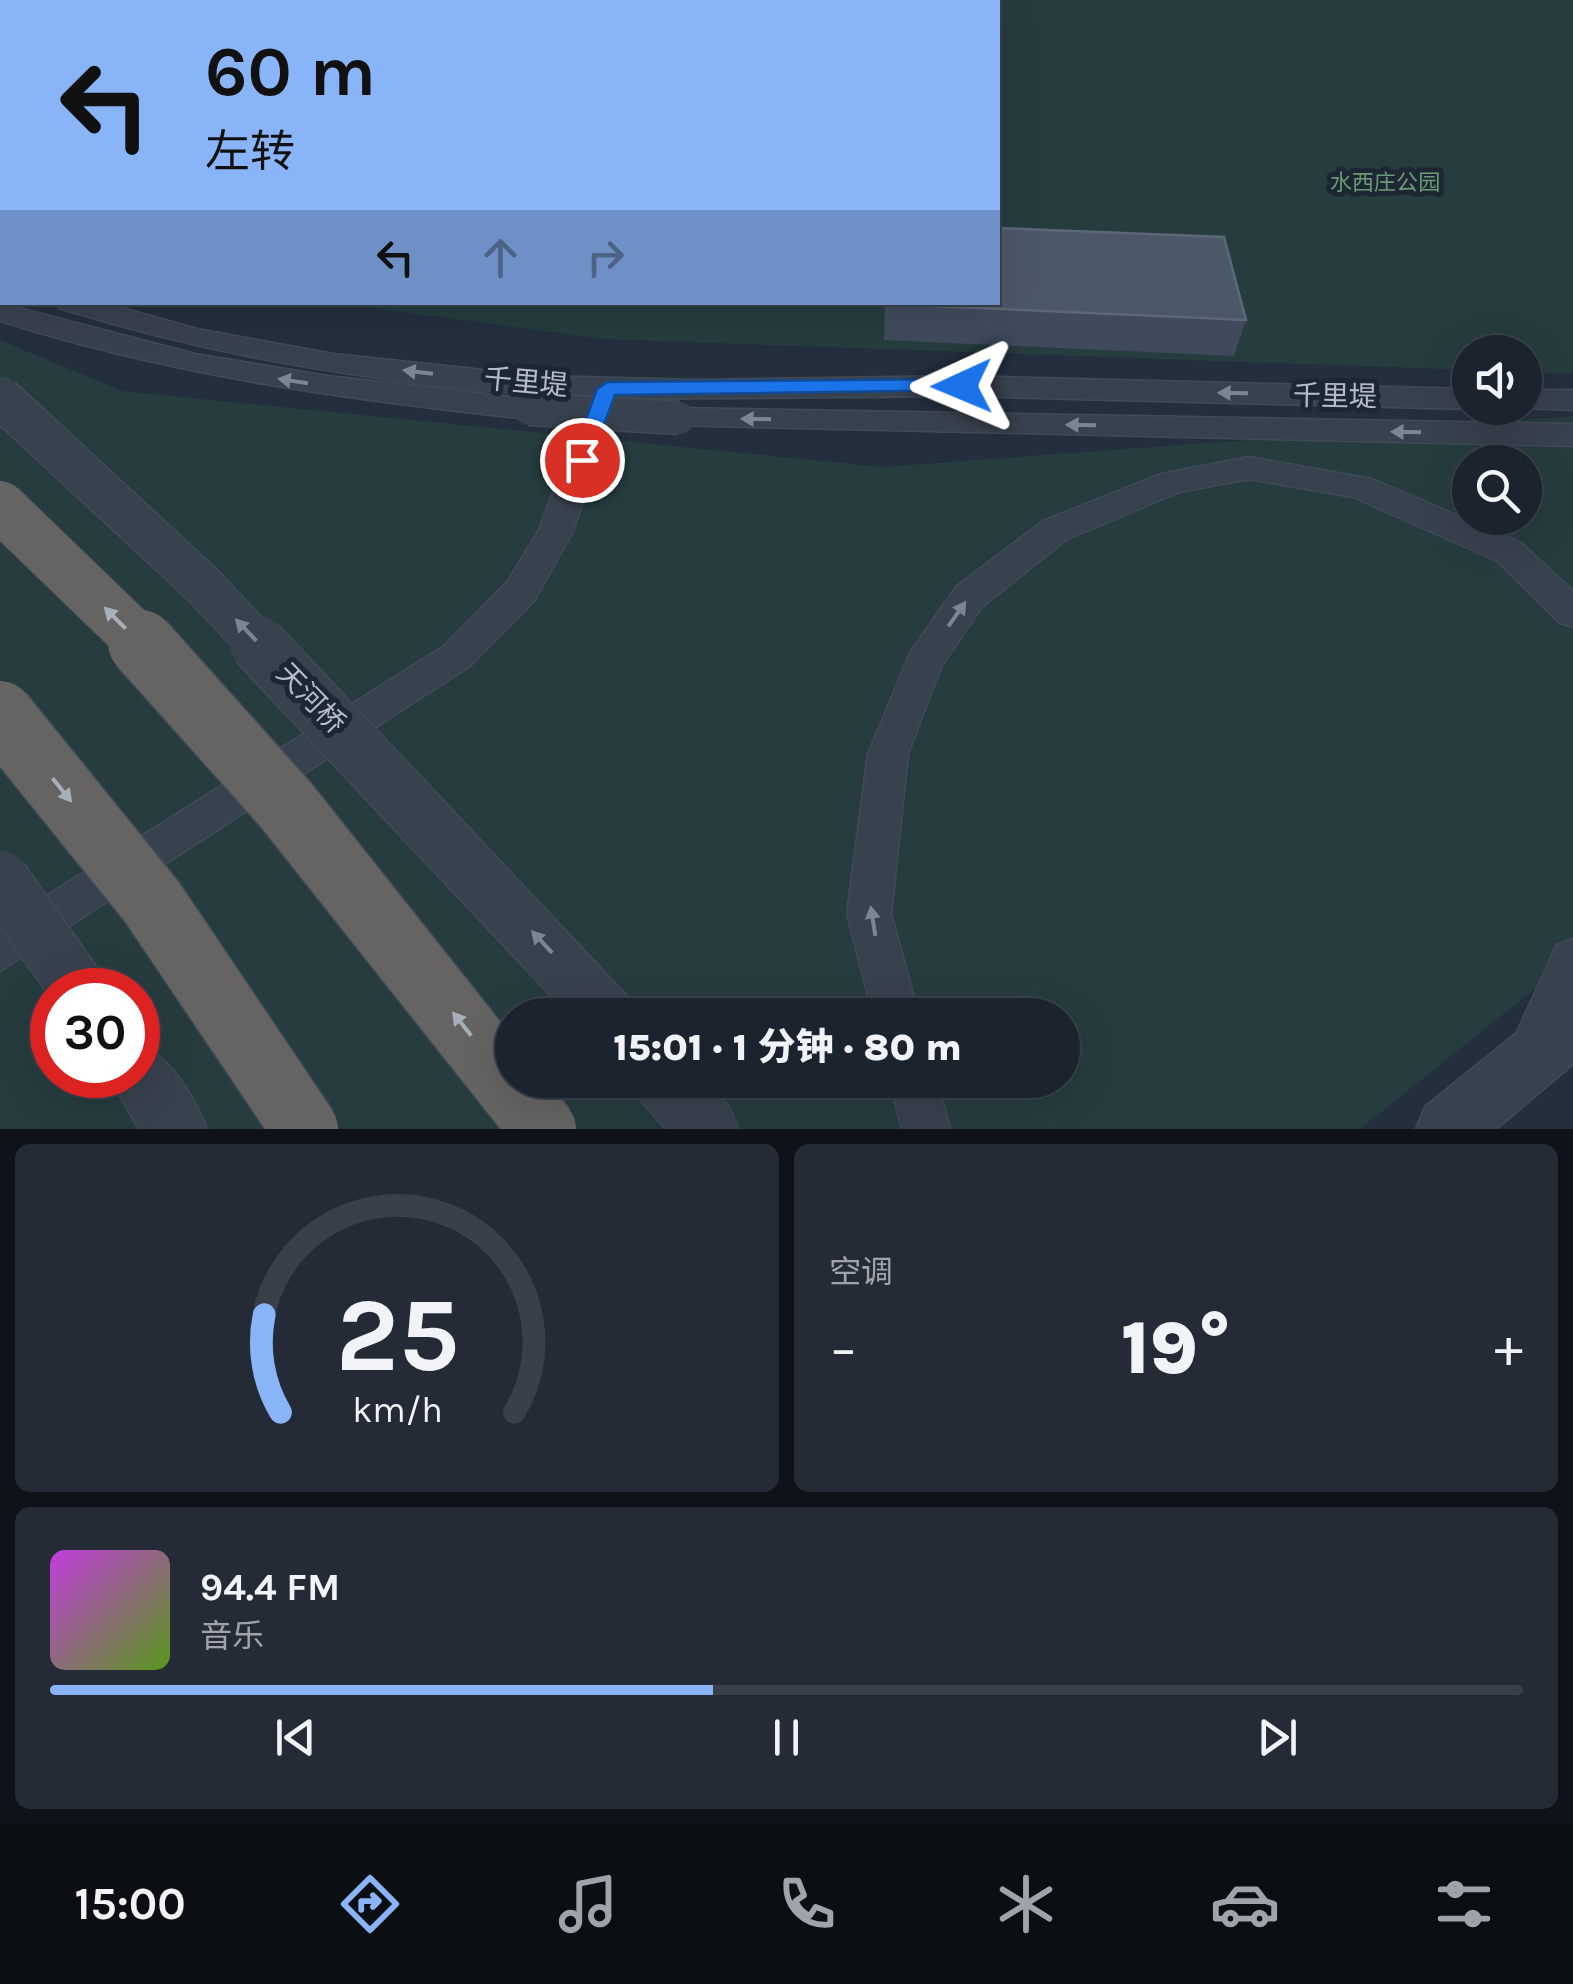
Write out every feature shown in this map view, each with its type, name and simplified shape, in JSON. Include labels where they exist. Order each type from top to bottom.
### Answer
[{"type":"highway","points":[[0,506],[124,626],[238,750],[404,949],[543,1129]]},
{"type":"highway","points":[[0,714],[152,902],[304,1129]]},
{"type":"street","name":"千里堤","points":[[78,305],[145,324],[297,355],[476,378],[607,389],[962,386],[1452,399]]},
{"type":"street","points":[[0,312],[187,363],[375,394],[529,409],[679,418],[1573,436]]},
{"type":"street","points":[[0,950],[457,656],[521,591],[556,531],[607,389]]},
{"type":"street","name":"天河桥","points":[[0,397],[204,586],[590,998]]},
{"type":"street","points":[[1542,400],[1573,400]]},
{"type":"street","points":[[891,998],[869,914],[888,754],[924,660],[969,597],[1056,530],[1173,482],[1249,468],[1360,487],[1509,552],[1573,613]]},
{"type":"street","points":[[0,878],[63,968]]},
{"type":"street","points":[[1524,1065],[1573,960]]},
{"type":"street","points":[[1447,1129],[1573,1025]]},
{"type":"street","points":[[155,1098],[176,1129]]},
{"type":"street","points":[[680,1098],[707,1129]]},
{"type":"street","points":[[918,1098],[926,1129]]},
{"type":"green space","name":"水西庄公园","points":[[1000,0],[1573,0],[1573,374],[1542,373],[1542,335],[1452,335],[1452,369],[603,339],[349,305],[1000,305]]},
{"type":"green space","points":[[0,340],[122,391],[882,467],[1452,425],[1542,425],[1542,418],[1573,416],[1573,958],[1360,1129],[0,1129]]},
{"type":"building","points":[[1000,228],[1224,237],[1246,320],[908,305],[1000,305]]},
{"type":"route","points":[[582,460],[607,389],[962,386]]}]
